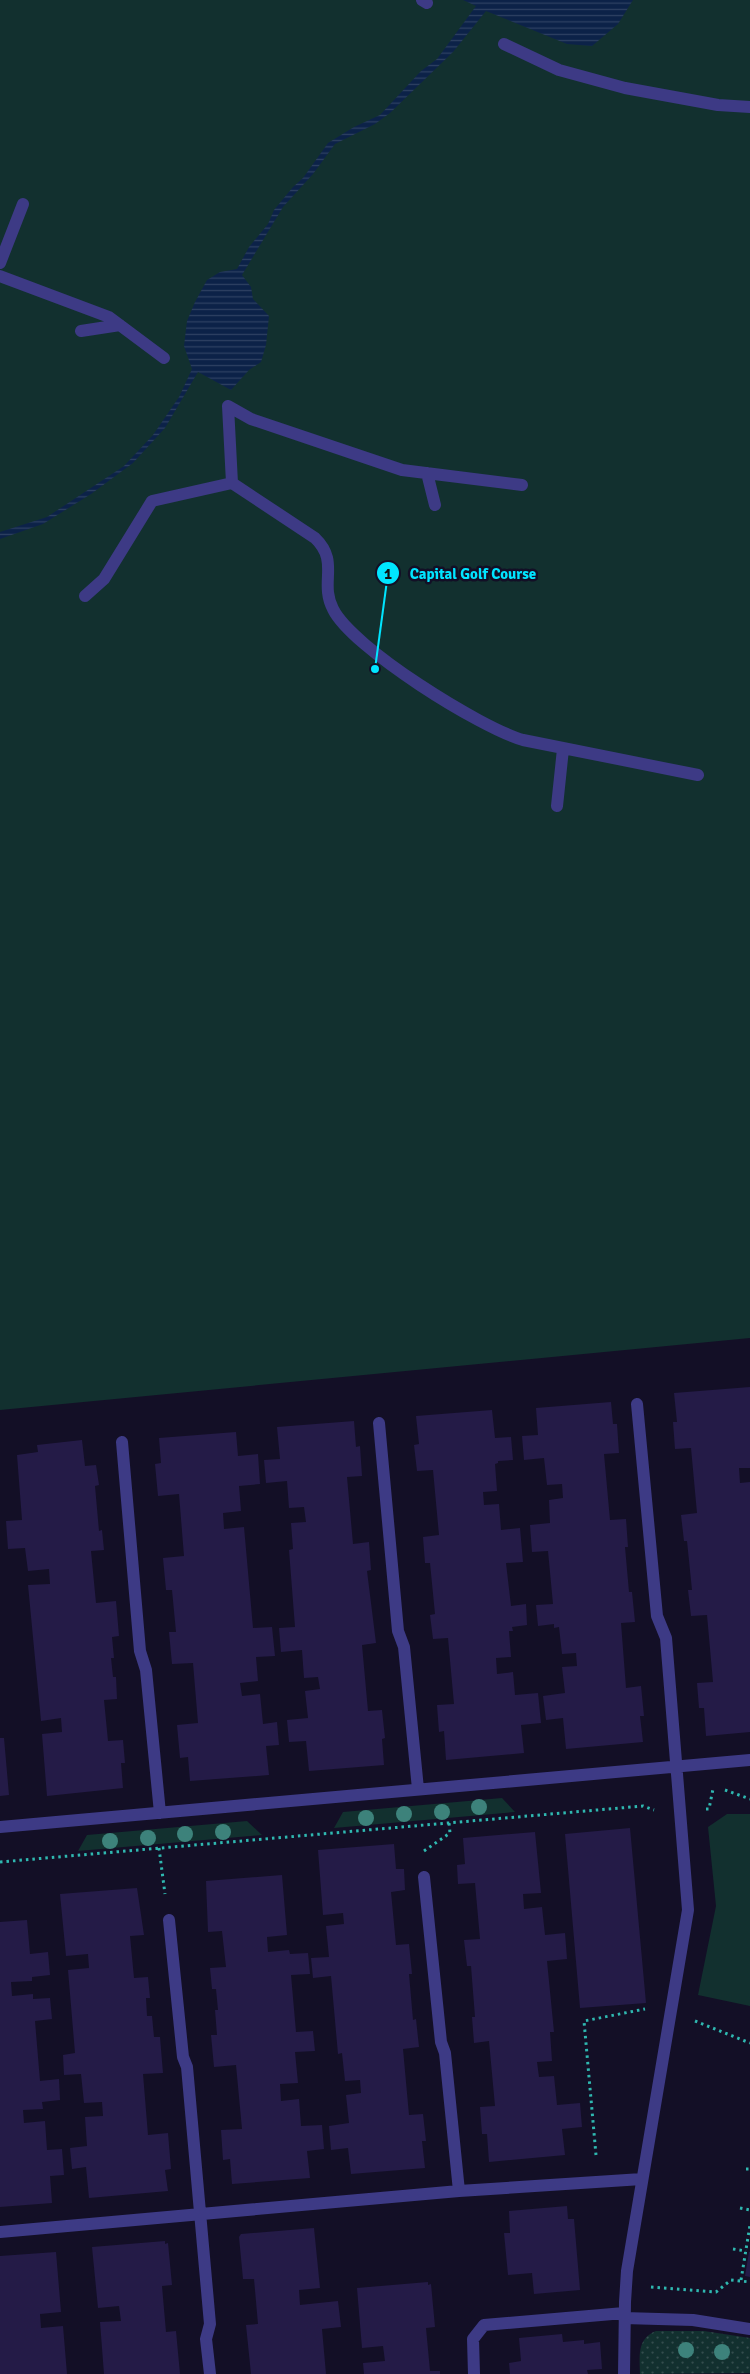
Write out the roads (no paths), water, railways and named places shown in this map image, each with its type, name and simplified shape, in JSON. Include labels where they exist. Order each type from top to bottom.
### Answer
[{"type":"lane","points":[[504,44],[559,70],[625,88],[718,106],[750,107]]},
{"type":"lane","points":[[0,263],[23,204]]},
{"type":"lane","points":[[0,276],[109,317],[164,358]]},
{"type":"lane","points":[[81,331],[120,326]]},
{"type":"lane","points":[[232,483],[228,406],[251,419],[402,470],[522,485]]},
{"type":"lane","points":[[427,473],[435,505]]},
{"type":"lane","points":[[85,596],[104,578],[152,501],[232,483],[315,538],[324,547],[329,557],[328,588],[333,610],[346,627],[371,650],[465,712],[505,735],[563,749],[698,775]]},
{"type":"lane","points":[[557,806],[563,749]]},
{"type":"lane","points":[[624,2374],[626,2284],[687,1915],[688,1897],[675,1768],[666,1638],[657,1616],[637,1404]]},
{"type":"lane","points":[[379,1423],[398,1632],[404,1647],[418,1789]]},
{"type":"lane","points":[[122,1442],[140,1651],[146,1670],[160,1813]]},
{"type":"lane","points":[[0,1827],[750,1760]]},
{"type":"lane","points":[[424,1877],[459,2191]]},
{"type":"lane","points":[[168,1920],[182,2057],[187,2067],[201,2215],[210,2324],[206,2339],[210,2374]]},
{"type":"lane","points":[[0,2232],[459,2191],[642,2179]]},
{"type":"lane","points":[[474,2374],[472,2342],[474,2335],[484,2325],[624,2315],[692,2320],[750,2329]]},
{"type":"water","points":[[463,0],[633,0],[618,24],[592,46],[567,44],[486,11],[453,52],[390,113],[375,124],[335,144],[313,174],[283,207],[242,275],[251,287],[253,299],[269,316],[266,345],[261,362],[249,370],[231,390],[198,372],[165,428],[133,463],[91,494],[43,524],[0,539],[0,532],[47,517],[124,466],[153,435],[179,397],[192,369],[184,346],[187,321],[207,280],[220,272],[237,269],[249,247],[268,224],[274,210],[303,178],[328,143],[354,127],[380,115],[421,71],[437,59],[476,6]]},
{"type":"place","name":"Capital Golf Course","points":[[375,669]]}]
